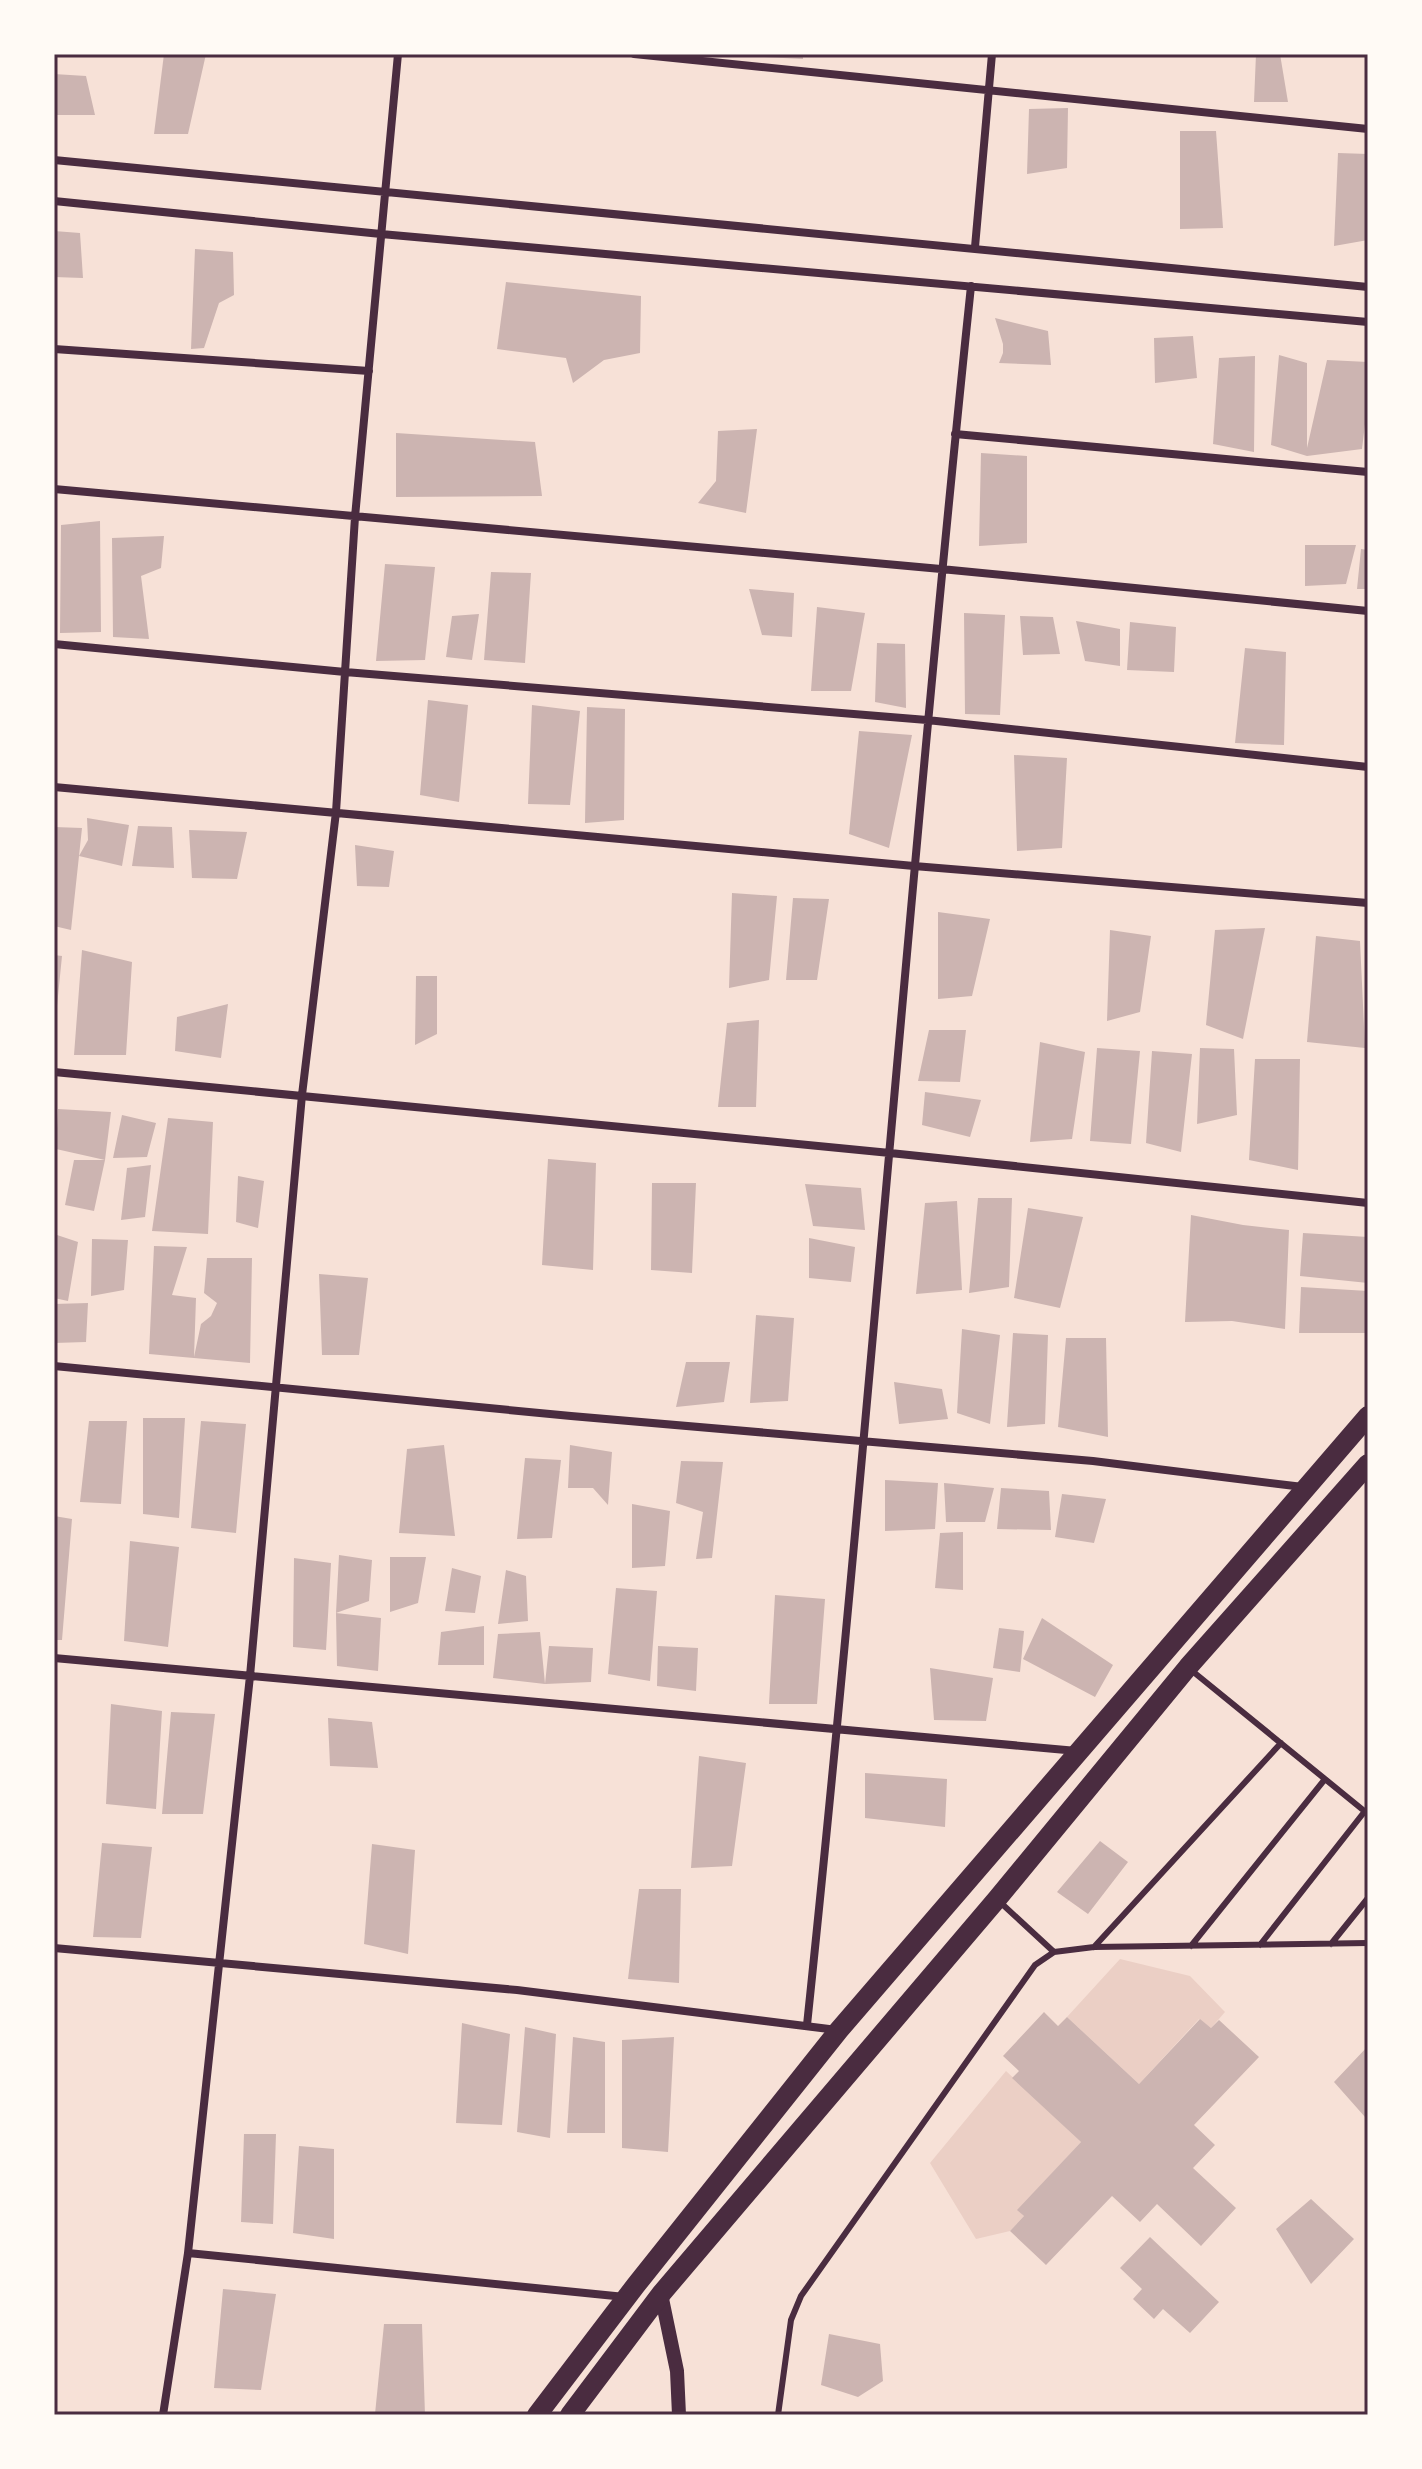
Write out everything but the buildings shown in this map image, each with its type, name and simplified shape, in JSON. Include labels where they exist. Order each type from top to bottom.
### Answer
[{"type":"highway","points":[[537,2415],[839,2030],[1368,1416]]},
{"type":"highway","points":[[570,2415],[661,2294],[997,1899],[1188,1667],[1366,1468]]},
{"type":"highway","points":[[970,1878],[997,1899]]},
{"type":"street","points":[[163,2415],[188,2253],[220,1963],[250,1676],[302,1095],[336,812],[355,517],[398,54]]},
{"type":"street","points":[[634,54],[1368,129]]},
{"type":"street","points":[[975,247],[992,54]]},
{"type":"street","points":[[54,160],[1368,287]]},
{"type":"street","points":[[54,201],[381,234],[1368,322]]},
{"type":"street","points":[[807,2025],[865,1442],[941,569],[971,286]]},
{"type":"street","points":[[54,349],[369,371]]},
{"type":"street","points":[[955,434],[1368,472]]},
{"type":"street","points":[[54,489],[1368,611]]},
{"type":"street","points":[[54,644],[345,672],[927,720],[1368,767]]},
{"type":"street","points":[[54,787],[914,866],[1368,903]]},
{"type":"street","points":[[54,1072],[1368,1203]]},
{"type":"street","points":[[54,1366],[571,1416],[1093,1461],[1308,1488]]},
{"type":"street","points":[[1333,1459],[1366,1468]]},
{"type":"street","points":[[54,1658],[1080,1751]]},
{"type":"street","points":[[54,1948],[517,1990],[839,2030]]},
{"type":"street","points":[[188,2253],[626,2298]]},
{"type":"street","points":[[661,2294],[677,2371],[679,2415]]},
{"type":"lane","points":[[1188,1667],[1366,1813],[1260,1945]]},
{"type":"lane","points":[[1094,1947],[1281,1743]]},
{"type":"lane","points":[[1191,1946],[1325,1779]]},
{"type":"lane","points":[[1331,1944],[1368,1898]]},
{"type":"lane","points":[[997,1899],[1054,1952]]},
{"type":"lane","points":[[778,2415],[791,2320],[801,2296],[1035,1965],[1054,1952],[1094,1947],[1368,1943]]},
{"type":"shaded area","points":[[1120,1959],[1190,1976],[1225,2012],[1211,2028],[1199,2019],[1139,2084],[1067,2017]]},
{"type":"shaded area","points":[[1006,2071],[1081,2142],[1018,2210],[1024,2216],[1010,2231],[976,2239],[930,2163]]}]
